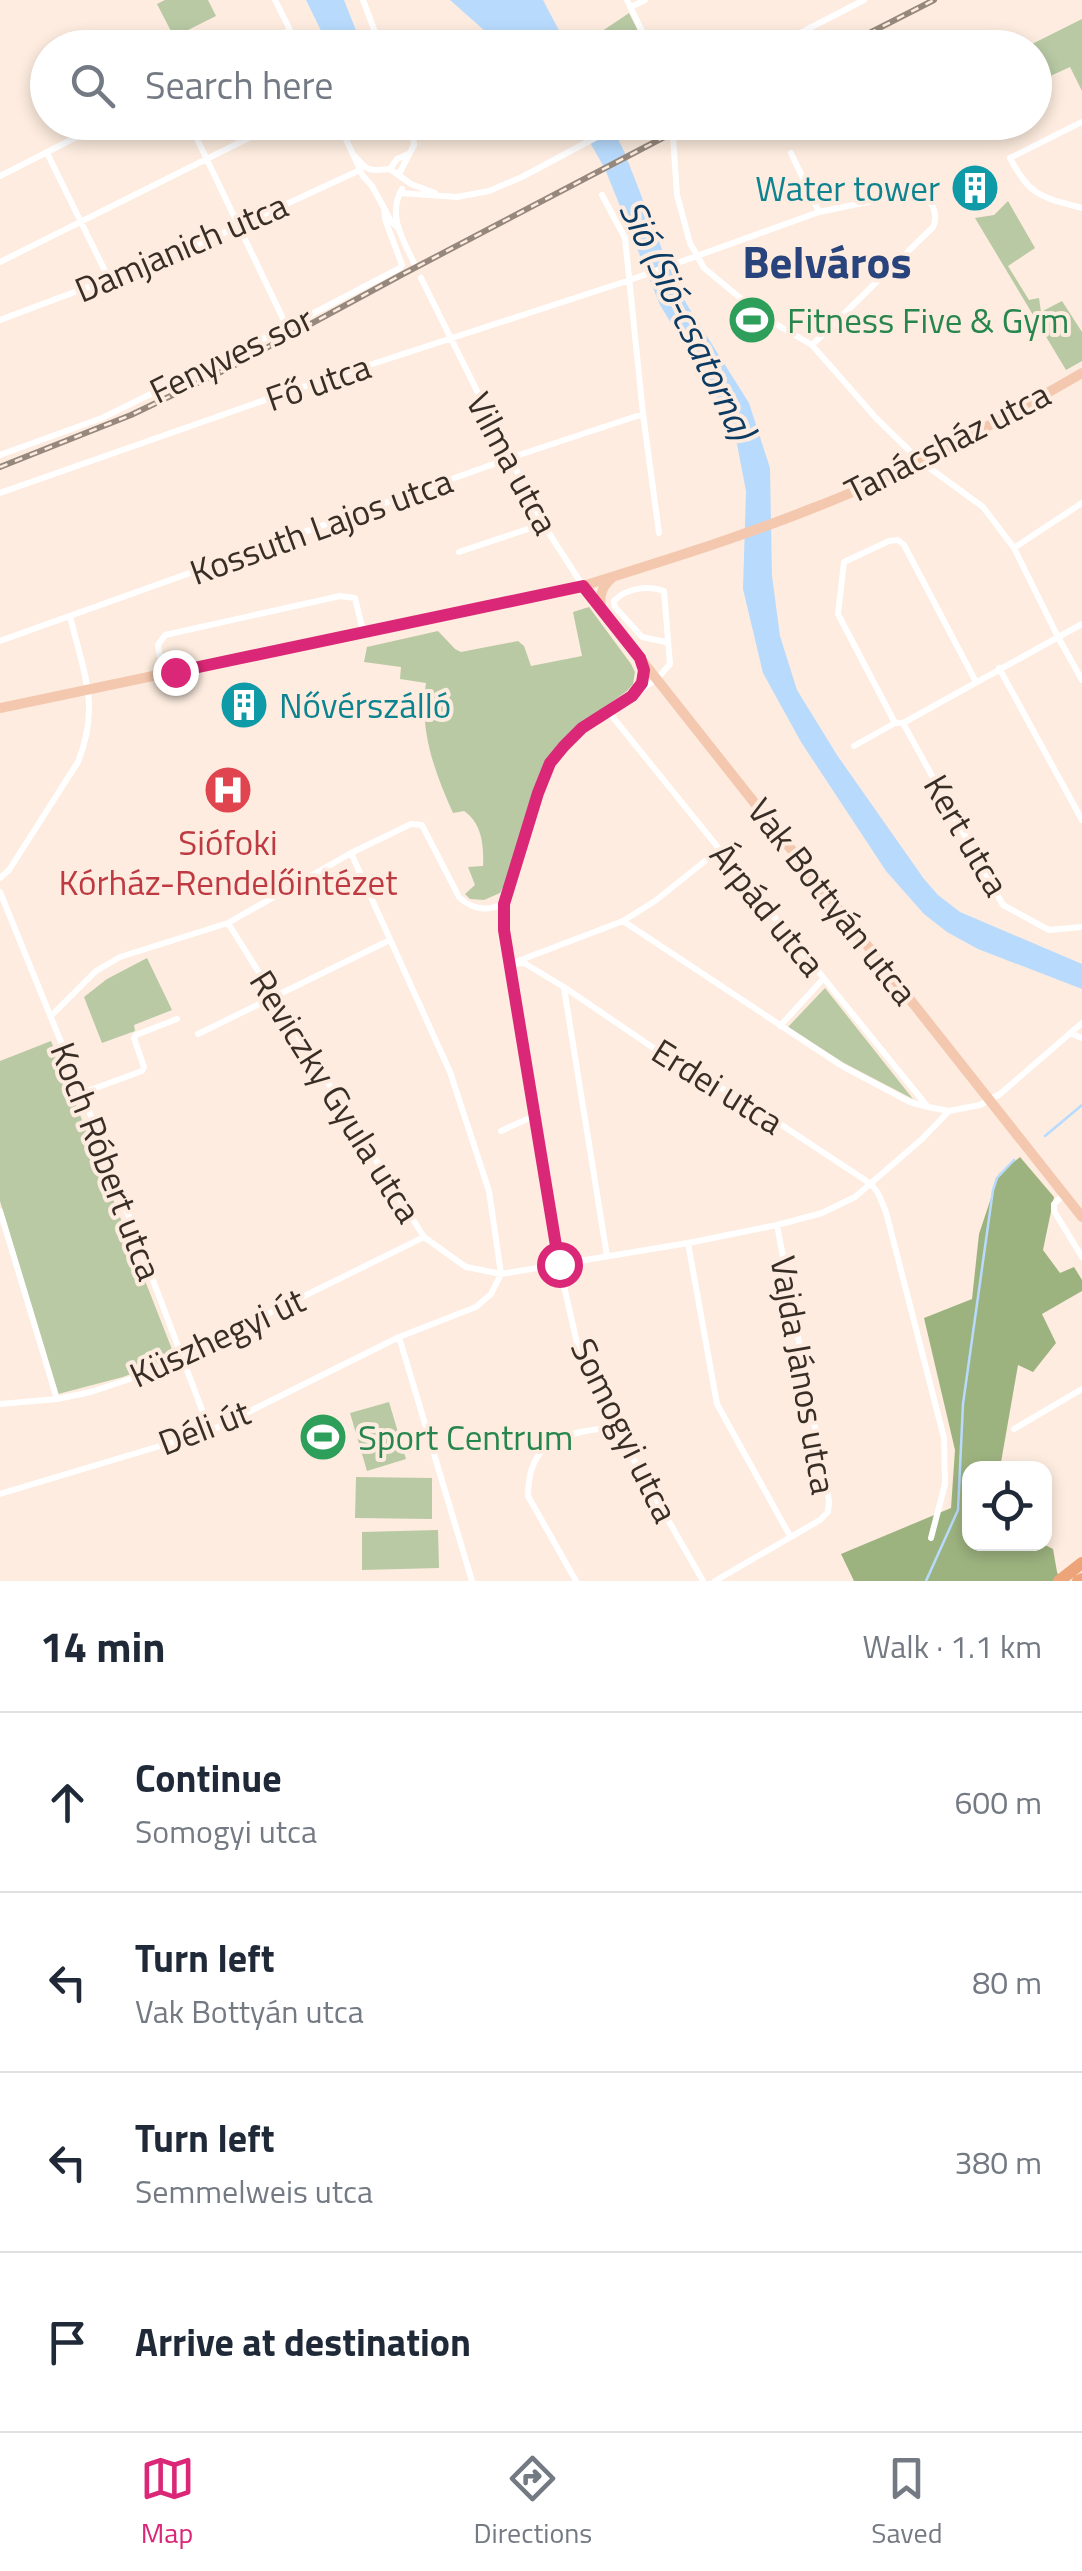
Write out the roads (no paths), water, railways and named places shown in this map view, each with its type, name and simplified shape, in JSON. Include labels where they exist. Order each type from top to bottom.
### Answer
[{"type":"highway","points":[[1059,1581],[1082,1564]]},
{"type":"main road","name":"Tanácsház utca","points":[[0,708],[583,586],[810,510],[920,461],[1082,373]]},
{"type":"main road","points":[[603,611],[602,590],[614,576]]},
{"type":"main road","name":"Vak Bottyán utca","points":[[583,586],[1082,1217]]},
{"type":"main road","points":[[632,696],[642,683],[644,670],[640,658]]},
{"type":"street","points":[[275,0],[290,30]]},
{"type":"street","points":[[363,0],[375,30]]},
{"type":"street","points":[[642,30],[629,3],[644,0]]},
{"type":"street","points":[[806,30],[864,0]]},
{"type":"street","points":[[1052,137],[1082,122]]},
{"type":"street","points":[[0,176],[72,140]]},
{"type":"street","points":[[197,140],[287,327]]},
{"type":"street","points":[[0,262],[245,140]]},
{"type":"street","points":[[347,140],[360,170],[399,229]]},
{"type":"street","points":[[413,140],[400,176],[394,211],[414,263]]},
{"type":"street","points":[[376,194],[384,199],[399,194],[470,196],[489,191],[592,140]]},
{"type":"street","points":[[673,140],[684,228],[707,272],[742,301],[812,344],[876,418],[920,461],[983,508],[1014,548],[1082,680]]},
{"type":"street","points":[[1046,140],[1010,158],[1031,190],[1082,208]]},
{"type":"street","points":[[353,152],[361,163],[378,173],[390,170],[397,160],[409,154]]},
{"type":"street","points":[[47,153],[109,279]]},
{"type":"street","points":[[790,154],[819,212]]},
{"type":"street","name":"Damjanich utca","points":[[0,320],[186,250],[360,170]]},
{"type":"street","points":[[390,170],[446,196]]},
{"type":"street","points":[[372,186],[378,173]]},
{"type":"street","points":[[602,195],[625,238],[634,278],[643,414],[659,533]]},
{"type":"street","points":[[696,255],[819,212],[902,195],[928,198],[935,210],[933,227],[812,344]]},
{"type":"street","name":"Fenyves sor","points":[[0,455],[102,418],[400,268],[384,208]]},
{"type":"street","name":"Fő utca","points":[[0,493],[696,255]]},
{"type":"street","name":"Vilma utca","points":[[421,278],[543,524],[583,586]]},
{"type":"street","name":"Kossuth Lajos utca","points":[[0,641],[643,414]]},
{"type":"street","points":[[1014,548],[1082,503]]},
{"type":"street","points":[[459,552],[543,524]]},
{"type":"street","name":"Kert utca","points":[[976,682],[904,544],[888,541],[844,562],[838,614],[1003,905],[1049,930],[1082,927]]},
{"type":"street","points":[[657,679],[671,658],[666,642],[664,591],[645,587],[618,596],[615,607],[642,636],[666,642]]},
{"type":"street","points":[[175,672],[160,657],[158,645],[164,635],[340,596],[356,598],[363,632]]},
{"type":"street","points":[[0,878],[9,870],[78,762],[90,727],[91,703],[70,616]]},
{"type":"street","points":[[854,746],[1082,624]]},
{"type":"street","points":[[999,668],[1082,820]]},
{"type":"street","name":"Somogyi utca","points":[[657,679],[582,728],[550,763],[504,904],[504,930],[559,1264],[579,1352],[609,1404],[615,1427],[703,1581]]},
{"type":"street","name":"Árpád utca","points":[[608,710],[928,1107]]},
{"type":"street","points":[[51,1016],[96,972],[120,957],[228,923],[404,826],[418,823],[426,832],[459,897],[467,904],[493,908],[504,904]]},
{"type":"street","points":[[509,964],[623,922],[720,849]]},
{"type":"street","points":[[351,853],[450,1072],[489,1191],[500,1274]]},
{"type":"street","name":"Koch Róbert utca","points":[[0,892],[82,1093],[210,1431]]},
{"type":"street","points":[[623,922],[842,1066],[910,1102],[928,1107],[948,1111],[980,1104],[1000,1094],[1082,1023]]},
{"type":"street","name":"Reviczky Gyula utca","points":[[228,923],[424,1237],[466,1268],[500,1274],[688,1243],[822,1212],[855,1197],[948,1111]]},
{"type":"street","points":[[198,1034],[390,940]]},
{"type":"street","name":"Erdei utca","points":[[509,964],[524,963],[564,987],[871,1184]]},
{"type":"street","points":[[780,1026],[823,979]]},
{"type":"street","points":[[564,987],[607,1256]]},
{"type":"street","points":[[82,1093],[142,1071],[136,1035],[177,1019]]},
{"type":"street","points":[[1070,1033],[1082,1038]]},
{"type":"street","points":[[501,1131],[534,1116]]},
{"type":"street","points":[[871,1184],[886,1212],[944,1438],[944,1484],[931,1538]]},
{"type":"street","points":[[1064,1194],[1054,1204],[1054,1211],[1082,1257]]},
{"type":"street","points":[[0,1212],[4,1236],[57,1399]]},
{"type":"street","name":"Vajda János utca","points":[[714,1581],[828,1512],[776,1225]]},
{"type":"street","name":"Küszhegyi út","points":[[0,1404],[57,1399],[122,1382],[182,1358],[424,1237]]},
{"type":"street","points":[[688,1243],[717,1404],[790,1536]]},
{"type":"street","name":"Déli út","points":[[0,1494],[210,1431],[400,1337],[476,1307],[491,1294],[500,1274]]},
{"type":"street","points":[[400,1337],[472,1581]]},
{"type":"street","points":[[1014,1429],[1082,1389]]},
{"type":"street","points":[[576,1581],[528,1496],[528,1482],[533,1464],[545,1447],[561,1436],[615,1427]]},
{"type":"water","points":[[306,0],[344,0],[356,30],[321,30]]},
{"type":"water","points":[[450,0],[543,0],[559,30],[484,30]]},
{"type":"water","name":"Sió (Sió-csatorna)","points":[[589,140],[618,140],[686,303],[749,403],[770,468],[772,576],[780,636],[797,690],[837,755],[938,895],[960,912],[1082,964],[1082,989],[978,949],[924,914],[886,871],[801,742],[763,673],[743,589],[746,491],[737,444],[723,408],[660,305],[605,169]]},
{"type":"waterway","points":[[1045,1136],[1082,1105]]},
{"type":"waterway","points":[[926,1581],[958,1510],[963,1404],[993,1190],[997,1178],[1014,1160]]},
{"type":"railway","points":[[875,30],[934,0]]},
{"type":"railway","points":[[0,467],[131,415],[231,367],[659,140]]},
{"type":"place","name":"Water tower","points":[[975,188]]},
{"type":"place","name":"Fitness Five & Gym","points":[[752,320]]},
{"type":"place","name":"Nővérszálló","points":[[244,705]]},
{"type":"place","name":"Siófoki Kórház-Rendelőintézet","points":[[228,790]]},
{"type":"place","name":"Sport Centrum","points":[[323,1437]]},
{"type":"district","name":"Belváros","points":[[827,261]]}]
